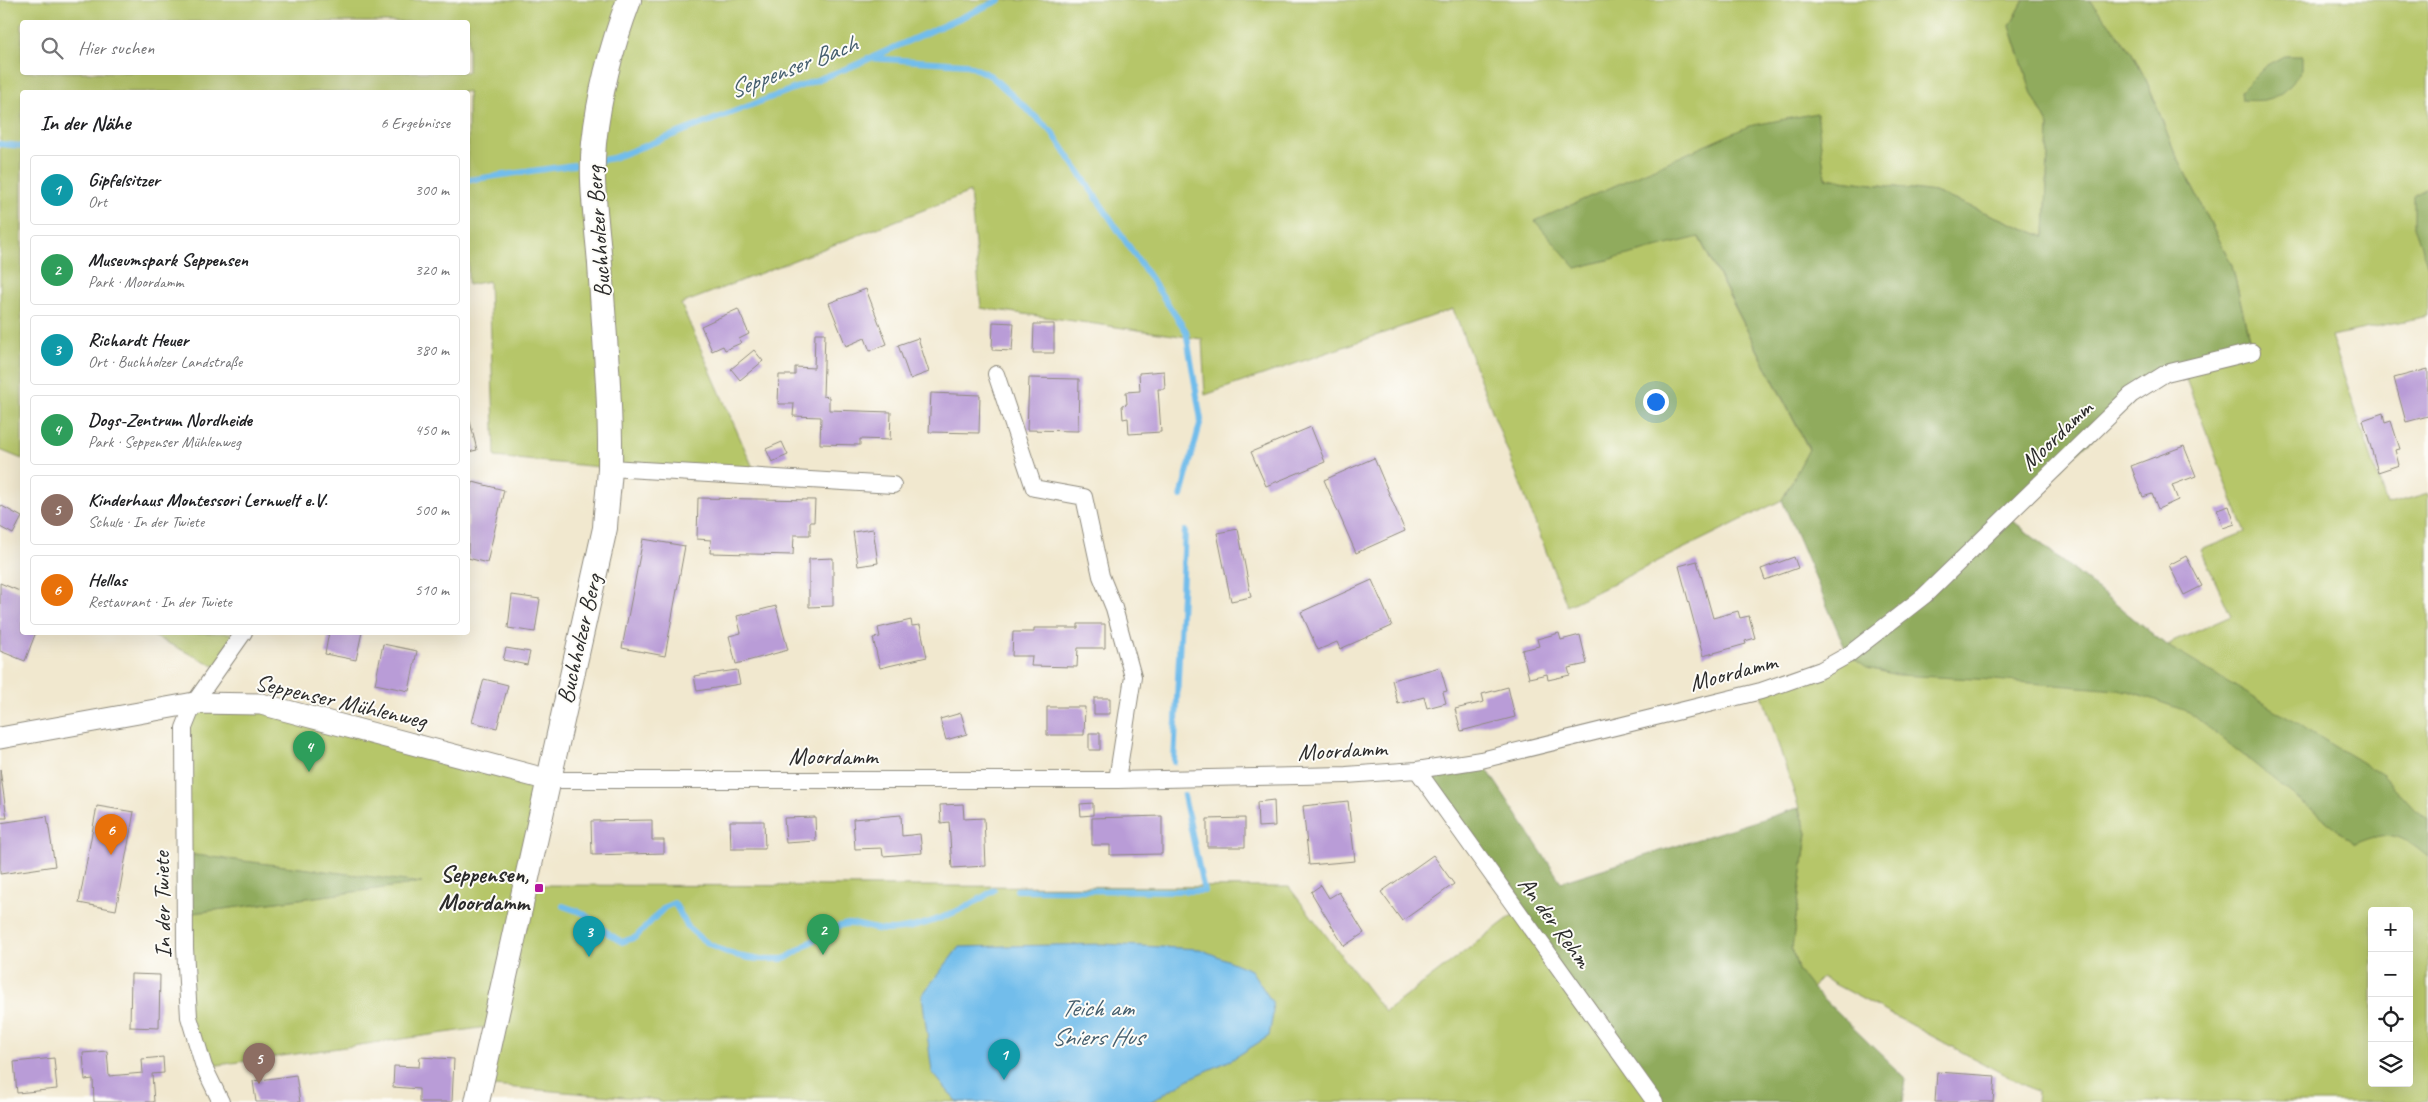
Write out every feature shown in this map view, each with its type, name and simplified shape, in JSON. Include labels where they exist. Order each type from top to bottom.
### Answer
[{"type":"main road","name":"Buchholzer Berg","points":[[477,1102],[605,528],[610,468],[606,364],[592,176],[594,144],[604,85],[620,24],[629,0]]},
{"type":"street","name":"Moordamm","points":[[549,780],[1117,780],[1346,775],[1417,770],[1500,756],[1760,691],[1821,670],[1848,655],[1924,596],[2131,395],[2166,374],[2252,352]]},
{"type":"street","points":[[996,374],[1034,488],[1084,497],[1101,576],[1114,608],[1133,677],[1117,780]]},
{"type":"street","points":[[610,468],[893,485]]},
{"type":"street","name":"In der Twiete","points":[[221,1102],[204,1067],[189,1016],[185,948],[184,728],[194,703],[242,635]]},
{"type":"street","name":"Seppenser Mühlenweg","points":[[0,738],[194,703],[261,704],[549,780]]},
{"type":"street","name":"An der Rehm","points":[[1417,770],[1655,1102]]},
{"type":"green space","points":[[0,0],[2024,0],[2010,26],[2032,94],[2049,126],[2045,237],[1935,192],[1825,178],[1816,113],[1576,268],[1698,236],[1809,450],[1782,500],[1567,606],[1453,309],[1205,395],[1202,339],[981,308],[970,192],[681,304],[758,479],[495,457],[489,281],[470,285],[470,90],[20,90],[20,458],[0,450]]},
{"type":"green space","points":[[2024,0],[2090,0],[2132,53],[2147,82],[2175,153],[2232,265],[2252,352],[2166,373],[2007,516],[2166,645],[2383,775],[2415,810],[2428,819],[2428,857],[2410,843],[2394,836],[2377,836],[2355,844],[2189,712],[2129,691],[1994,680],[1897,675],[1867,668],[1848,655],[1782,500],[1809,449],[1699,237],[1576,268],[1535,221],[1749,126],[1817,113],[1825,178],[1935,192],[2045,237],[2049,126],[2032,94],[2010,26]]},
{"type":"green space","points":[[2090,0],[2428,0],[2428,316],[2331,336],[2387,505],[2428,493],[2428,1102],[2036,1102],[2037,1092],[1821,977],[1812,989],[1798,970],[1792,948],[1807,833],[1761,691],[1821,670],[2007,516],[2166,645],[2231,616],[2201,550],[2245,532],[2182,369],[2252,351],[2232,265],[2175,153],[2147,82],[2132,53]]},
{"type":"green space","points":[[2284,56],[2302,56],[2302,70],[2289,86],[2277,96],[2271,98],[2254,101],[2242,100],[2241,91],[2267,65]]},
{"type":"green space","points":[[2428,186],[2428,267],[2414,226],[2414,196]]},
{"type":"green space","points":[[151,635],[243,635],[219,668]]},
{"type":"green space","points":[[194,703],[261,704],[549,780],[526,885],[1289,887],[1385,1012],[1518,911],[1655,1102],[659,1102],[659,1100],[481,1085],[494,1026],[204,1067],[189,1017],[185,914],[419,883],[185,854],[184,728]]},
{"type":"green space","points":[[1481,760],[1561,882],[1798,808],[1807,833],[1792,948],[1798,970],[1812,988],[1906,1079],[1903,1102],[1655,1102],[1417,770]]},
{"type":"green space","points":[[185,854],[203,856],[422,883],[185,914]]},
{"type":"water","name":"Teich am Sniers Hus","points":[[1102,944],[1200,949],[1251,970],[1272,1002],[1273,1014],[1269,1036],[1231,1060],[1191,1078],[1150,1102],[957,1102],[932,1072],[922,995],[959,947]]},
{"type":"building","points":[[866,289],[887,344],[870,351],[865,338],[846,346],[829,303]]},
{"type":"building","points":[[738,309],[749,334],[739,339],[741,343],[725,350],[723,346],[712,351],[701,326]]},
{"type":"building","points":[[993,322],[1014,323],[1012,351],[992,350]]},
{"type":"building","points":[[1034,324],[1054,324],[1054,353],[1033,353]]},
{"type":"building","points":[[815,333],[825,333],[823,396],[829,397],[829,410],[891,412],[890,440],[860,439],[860,445],[820,444],[821,417],[793,416],[794,404],[778,404],[779,375],[795,375],[795,367],[814,368]]},
{"type":"building","points":[[918,338],[929,372],[910,379],[898,345]]},
{"type":"building","points":[[754,350],[763,361],[740,380],[731,369]]},
{"type":"building","points":[[2428,369],[2428,416],[2406,422],[2394,378]]},
{"type":"building","points":[[1164,371],[1165,389],[1158,389],[1161,432],[1129,434],[1128,418],[1123,419],[1122,405],[1127,404],[1126,392],[1140,391],[1139,373]]},
{"type":"building","points":[[1029,378],[1079,379],[1078,431],[1027,430]]},
{"type":"building","points":[[931,393],[980,395],[979,433],[929,432]]},
{"type":"building","points":[[2383,413],[2385,423],[2391,421],[2400,449],[2395,450],[2399,465],[2378,472],[2363,420]]},
{"type":"building","points":[[470,421],[477,450],[470,452]]},
{"type":"building","points":[[1311,427],[1325,462],[1266,486],[1251,452]]},
{"type":"building","points":[[782,442],[788,455],[772,462],[766,449]]},
{"type":"building","points":[[2184,446],[2196,476],[2172,485],[2178,500],[2158,509],[2152,494],[2143,497],[2131,466]]},
{"type":"building","points":[[1374,458],[1405,531],[1356,553],[1324,480]]},
{"type":"building","points":[[473,482],[504,490],[487,563],[470,559],[471,489]]},
{"type":"building","points":[[698,498],[815,500],[814,522],[810,522],[810,535],[794,535],[793,555],[710,553],[711,540],[697,539]]},
{"type":"building","points":[[0,505],[20,516],[20,521],[13,534],[0,527]]},
{"type":"building","points":[[2229,506],[2235,524],[2223,528],[2217,510]]},
{"type":"building","points":[[873,529],[878,563],[858,566],[853,532]]},
{"type":"building","points":[[1238,529],[1251,597],[1231,601],[1217,533]]},
{"type":"building","points":[[643,539],[685,546],[665,656],[622,648]]},
{"type":"building","points":[[2186,556],[2202,586],[2184,595],[2169,565]]},
{"type":"building","points":[[1794,557],[1798,568],[1765,580],[1761,569]]},
{"type":"building","points":[[833,558],[833,606],[809,607],[809,559]]},
{"type":"building","points":[[1697,561],[1713,618],[1738,611],[1740,618],[1749,616],[1755,638],[1745,641],[1746,644],[1703,656],[1679,566]]},
{"type":"building","points":[[1372,580],[1392,626],[1340,649],[1337,642],[1318,650],[1301,612]]},
{"type":"building","points":[[0,583],[20,591],[20,635],[35,635],[25,661],[0,651]]},
{"type":"building","points":[[512,595],[540,599],[535,632],[508,628]]},
{"type":"building","points":[[776,606],[788,650],[736,664],[729,636],[741,633],[737,616]]},
{"type":"building","points":[[911,620],[912,626],[920,625],[927,657],[880,668],[873,638],[880,637],[878,628]]},
{"type":"building","points":[[1078,624],[1105,624],[1105,648],[1078,648],[1077,667],[1031,666],[1032,656],[1012,656],[1013,632],[1034,632],[1034,628],[1078,628]]},
{"type":"building","points":[[1559,633],[1561,640],[1580,635],[1587,664],[1568,668],[1570,675],[1548,680],[1547,674],[1529,678],[1522,650],[1539,646],[1537,639]]},
{"type":"building","points":[[328,635],[361,635],[356,660],[325,654]]},
{"type":"building","points":[[383,644],[417,651],[409,691],[375,684]]},
{"type":"building","points":[[506,648],[530,652],[527,665],[503,660]]},
{"type":"building","points":[[1440,667],[1447,691],[1443,692],[1446,703],[1427,708],[1424,697],[1398,704],[1392,680]]},
{"type":"building","points":[[737,670],[740,684],[697,691],[694,676]]},
{"type":"building","points":[[484,679],[508,685],[497,728],[472,722]]},
{"type":"building","points":[[1508,687],[1515,717],[1461,731],[1455,709],[1484,702],[1482,694]]},
{"type":"building","points":[[1094,698],[1110,698],[1110,714],[1094,714]]},
{"type":"building","points":[[1047,707],[1085,707],[1084,735],[1047,735]]},
{"type":"building","points":[[961,713],[967,734],[946,740],[940,719]]},
{"type":"building","points":[[1089,733],[1100,733],[1100,750],[1089,750]]},
{"type":"building","points":[[0,769],[7,818],[0,818]]},
{"type":"building","points":[[1274,800],[1275,826],[1258,827],[1257,802]]},
{"type":"building","points":[[1348,801],[1355,861],[1309,865],[1303,806]]},
{"type":"building","points":[[1093,803],[1093,815],[1081,816],[1080,804]]},
{"type":"building","points":[[963,804],[964,819],[984,818],[986,866],[952,868],[949,822],[941,823],[940,805]]},
{"type":"building","points":[[97,806],[134,812],[116,910],[79,903]]},
{"type":"building","points":[[901,815],[902,836],[920,834],[922,853],[883,856],[882,848],[855,849],[853,819]]},
{"type":"building","points":[[47,816],[55,866],[0,874],[0,823]]},
{"type":"building","points":[[1162,816],[1162,854],[1110,855],[1110,845],[1092,845],[1092,818]]},
{"type":"building","points":[[815,817],[816,841],[786,843],[784,818]]},
{"type":"building","points":[[1245,818],[1245,847],[1207,847],[1207,819]]},
{"type":"building","points":[[652,820],[652,840],[664,840],[664,853],[592,855],[591,821]]},
{"type":"building","points":[[730,821],[764,821],[765,849],[731,849]]},
{"type":"building","points":[[1433,855],[1454,884],[1402,921],[1381,892]]},
{"type":"building","points":[[1321,885],[1329,898],[1339,892],[1364,933],[1344,946],[1311,892]]},
{"type":"building","points":[[131,974],[160,975],[159,1028],[130,1027]]},
{"type":"building","points":[[107,1051],[109,1076],[143,1073],[142,1059],[163,1057],[164,1073],[152,1074],[154,1102],[94,1102],[93,1079],[85,1080],[83,1053]]},
{"type":"building","points":[[420,1057],[454,1059],[452,1102],[419,1102],[419,1089],[393,1087],[394,1066],[419,1067]]},
{"type":"building","points":[[54,1058],[57,1089],[17,1093],[14,1062]]},
{"type":"building","points":[[1937,1072],[1995,1076],[1993,1102],[1935,1102]]},
{"type":"building","points":[[296,1075],[300,1102],[256,1102],[253,1081]]},
{"type":"waterway","name":"Seppenser Bach","points":[[597,161],[613,158],[853,66],[1000,0]]},
{"type":"waterway","points":[[868,58],[966,64],[991,76],[1052,132],[1186,331],[1201,420],[1181,496]]},
{"type":"waterway","name":"Seppenser Bach","points":[[0,144],[20,146]]},
{"type":"waterway","name":"Seppenser Bach","points":[[470,180],[574,165]]},
{"type":"waterway","points":[[1174,762],[1185,531]]},
{"type":"waterway","points":[[1017,890],[1204,891],[1184,796]]},
{"type":"waterway","points":[[563,906],[583,913],[622,942],[636,937],[665,907],[674,903],[690,929],[718,949],[751,958],[781,959],[786,958],[825,933],[841,926],[852,924],[885,930],[913,927],[942,918],[994,890]]},
{"type":"place","name":"Dogs-Zentrum Nordheide","points":[[309,772]]},
{"type":"place","name":"Hellas","points":[[111,855]]},
{"type":"place","name":"Seppensen, Moordamm","points":[[539,888]]},
{"type":"place","name":"Museumspark Seppensen","points":[[823,955]]},
{"type":"place","name":"Richardt Heuer","points":[[589,957]]},
{"type":"place","name":"Gipfelsitzer","points":[[1004,1080]]},
{"type":"place","name":"Kinderhaus Montessori Lernwelt e.V.","points":[[259,1084]]}]
